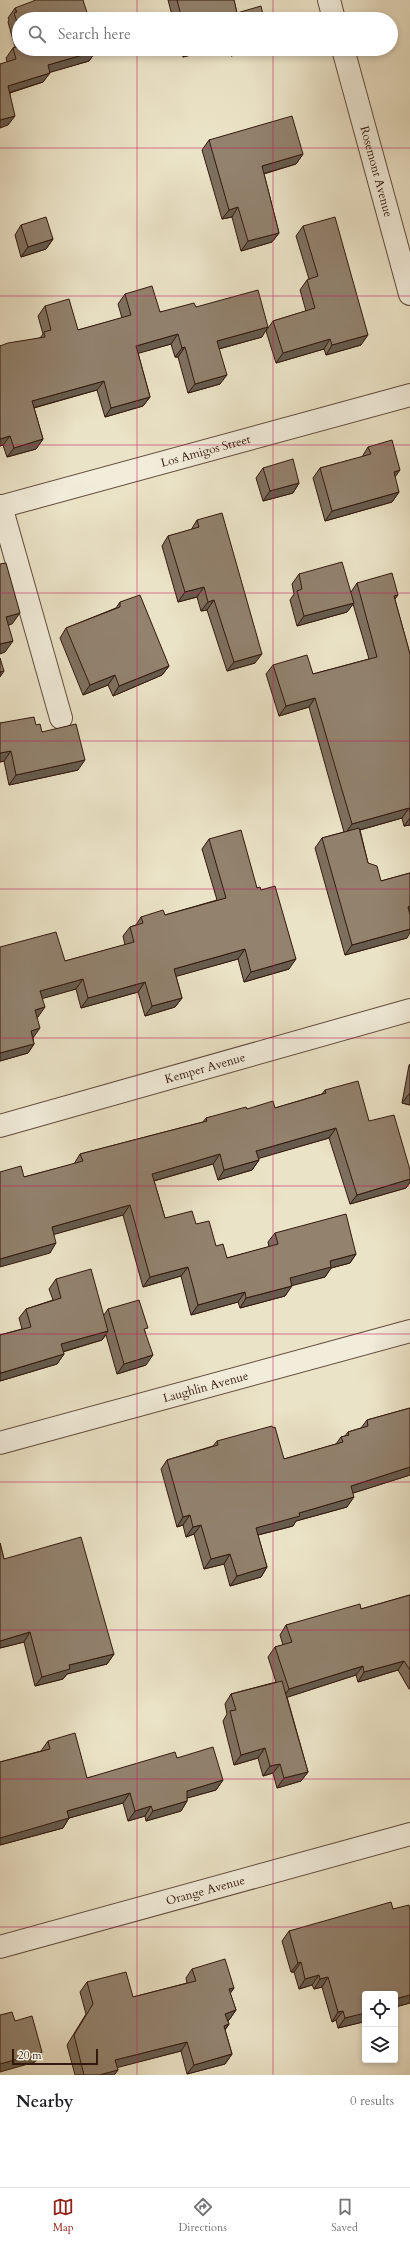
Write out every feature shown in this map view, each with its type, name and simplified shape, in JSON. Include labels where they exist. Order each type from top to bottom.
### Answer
[{"type":"street","points":[[329,0],[332,12]]},
{"type":"street","name":"Rosemont Avenue","points":[[345,56],[410,294]]},
{"type":"street","name":"Los Amigos Street","points":[[1,507],[410,395]]},
{"type":"street","points":[[1,507],[61,718]]},
{"type":"street","name":"Kemper Avenue","points":[[0,1126],[410,1010]]},
{"type":"street","name":"Laughlin Avenue","points":[[0,1443],[410,1331]]},
{"type":"street","name":"Orange Avenue","points":[[0,1947],[410,1834]]},
{"type":"building","points":[[36,0],[83,0],[87,12],[17,12],[15,8]]},
{"type":"building","points":[[177,0],[234,0],[237,12],[180,12]]},
{"type":"building","points":[[261,6],[262,12],[240,12]]},
{"type":"building","points":[[15,56],[79,56],[48,65],[50,73],[8,86],[15,116],[0,120],[0,64],[16,59]]},
{"type":"building","points":[[292,116],[303,154],[262,166],[279,233],[248,241],[238,207],[229,210],[209,140]]},
{"type":"building","points":[[46,217],[53,239],[28,247],[21,225]]},
{"type":"building","points":[[335,217],[368,335],[332,345],[330,339],[283,353],[273,321],[315,308],[307,280],[318,276],[303,226]]},
{"type":"building","points":[[152,286],[160,312],[194,303],[196,307],[258,290],[268,327],[217,341],[227,375],[195,384],[185,347],[182,348],[178,334],[136,346],[150,397],[111,408],[104,381],[32,401],[43,439],[14,448],[10,436],[0,439],[0,346],[8,343],[45,337],[44,332],[51,330],[45,306],[69,299],[78,330],[131,315],[125,294]]},
{"type":"building","points":[[392,440],[400,470],[394,472],[399,492],[332,511],[320,468],[371,454],[368,447]]},
{"type":"building","points":[[293,459],[299,483],[270,491],[263,468]]},
{"type":"building","points":[[222,513],[262,654],[234,662],[214,600],[208,602],[204,587],[185,592],[168,536],[199,527],[197,520]]},
{"type":"building","points":[[342,562],[354,603],[304,616],[297,591],[302,589],[299,574]]},
{"type":"building","points":[[6,563],[20,613],[6,617],[13,641],[0,644],[0,564]]},
{"type":"building","points":[[392,573],[398,595],[394,596],[410,654],[410,812],[409,808],[352,824],[315,698],[286,706],[273,665],[307,655],[313,674],[377,657],[357,583]]},
{"type":"building","points":[[140,595],[169,666],[119,686],[115,675],[90,685],[66,628],[120,607],[120,602]]},
{"type":"building","points":[[0,658],[4,671],[0,672]]},
{"type":"building","points":[[34,717],[36,725],[40,724],[42,732],[76,724],[85,760],[16,775],[11,751],[0,753],[0,723]]},
{"type":"building","points":[[359,828],[368,863],[377,866],[381,881],[410,873],[410,906],[408,907],[410,915],[410,929],[352,945],[322,838]]},
{"type":"building","points":[[241,830],[257,888],[260,887],[261,890],[275,886],[296,959],[251,972],[245,949],[174,969],[182,998],[152,1006],[145,982],[88,998],[83,979],[40,991],[45,1007],[35,1010],[40,1028],[31,1031],[34,1044],[0,1053],[0,947],[56,932],[65,961],[134,942],[130,927],[143,923],[141,917],[163,910],[165,915],[226,898],[209,839]]},
{"type":"building","points":[[358,1081],[369,1121],[394,1115],[410,1170],[410,1179],[357,1195],[336,1128],[256,1151],[259,1160],[224,1170],[220,1154],[152,1174],[165,1218],[192,1211],[196,1224],[209,1221],[216,1246],[223,1244],[227,1258],[278,1244],[275,1233],[346,1214],[356,1254],[330,1261],[331,1267],[290,1278],[292,1286],[246,1298],[245,1292],[198,1305],[188,1267],[150,1277],[130,1205],[52,1227],[56,1243],[0,1259],[0,1172],[21,1166],[24,1177],[83,1161],[80,1154],[207,1121],[206,1118],[246,1107],[247,1109],[273,1101],[275,1108],[326,1093],[325,1090]]},
{"type":"building","points":[[91,1269],[108,1331],[61,1344],[64,1354],[1,1373],[0,1335],[31,1327],[26,1309],[61,1298],[56,1279]]},
{"type":"building","points":[[139,1300],[148,1328],[144,1329],[153,1355],[124,1364],[108,1309]]},
{"type":"building","points":[[410,1408],[410,1467],[351,1486],[354,1497],[299,1513],[300,1516],[256,1528],[267,1567],[237,1576],[230,1554],[211,1559],[201,1525],[193,1527],[190,1515],[183,1517],[167,1460],[218,1445],[217,1441],[272,1426],[273,1428],[275,1427],[284,1459],[343,1442],[341,1437],[349,1435],[348,1432],[368,1426],[367,1420]]},
{"type":"building","points":[[81,1537],[114,1654],[69,1665],[70,1669],[42,1677],[30,1632],[0,1641],[0,1543],[4,1559]]},
{"type":"building","points":[[410,1595],[410,1670],[404,1661],[364,1672],[363,1666],[289,1689],[275,1647],[292,1642],[286,1625],[360,1604],[361,1609]]},
{"type":"building","points":[[282,1681],[308,1772],[284,1778],[280,1764],[270,1766],[265,1748],[241,1755],[230,1711],[236,1710],[231,1694]]},
{"type":"building","points":[[75,1733],[87,1778],[175,1752],[177,1758],[213,1747],[223,1780],[187,1791],[187,1801],[153,1811],[151,1806],[135,1811],[130,1793],[67,1811],[69,1818],[0,1838],[0,1762],[50,1749],[48,1741]]},
{"type":"building","points":[[391,1902],[393,1909],[409,1905],[410,1995],[398,1998],[398,1991],[362,1991],[362,2014],[345,2018],[343,2011],[338,2012],[328,1977],[320,1979],[319,1975],[305,1979],[301,1962],[298,1963],[289,1931]]},
{"type":"building","points":[[225,1959],[234,1988],[229,1989],[236,2010],[225,2014],[229,2024],[224,2026],[232,2054],[194,2065],[187,2042],[115,2060],[118,2070],[99,2075],[84,2075],[74,2035],[93,2004],[87,1982],[126,1972],[133,1997],[196,1981],[192,1969]]},
{"type":"building","points":[[12,2012],[15,2021],[32,2016],[42,2052],[0,2064],[0,2015]]}]
